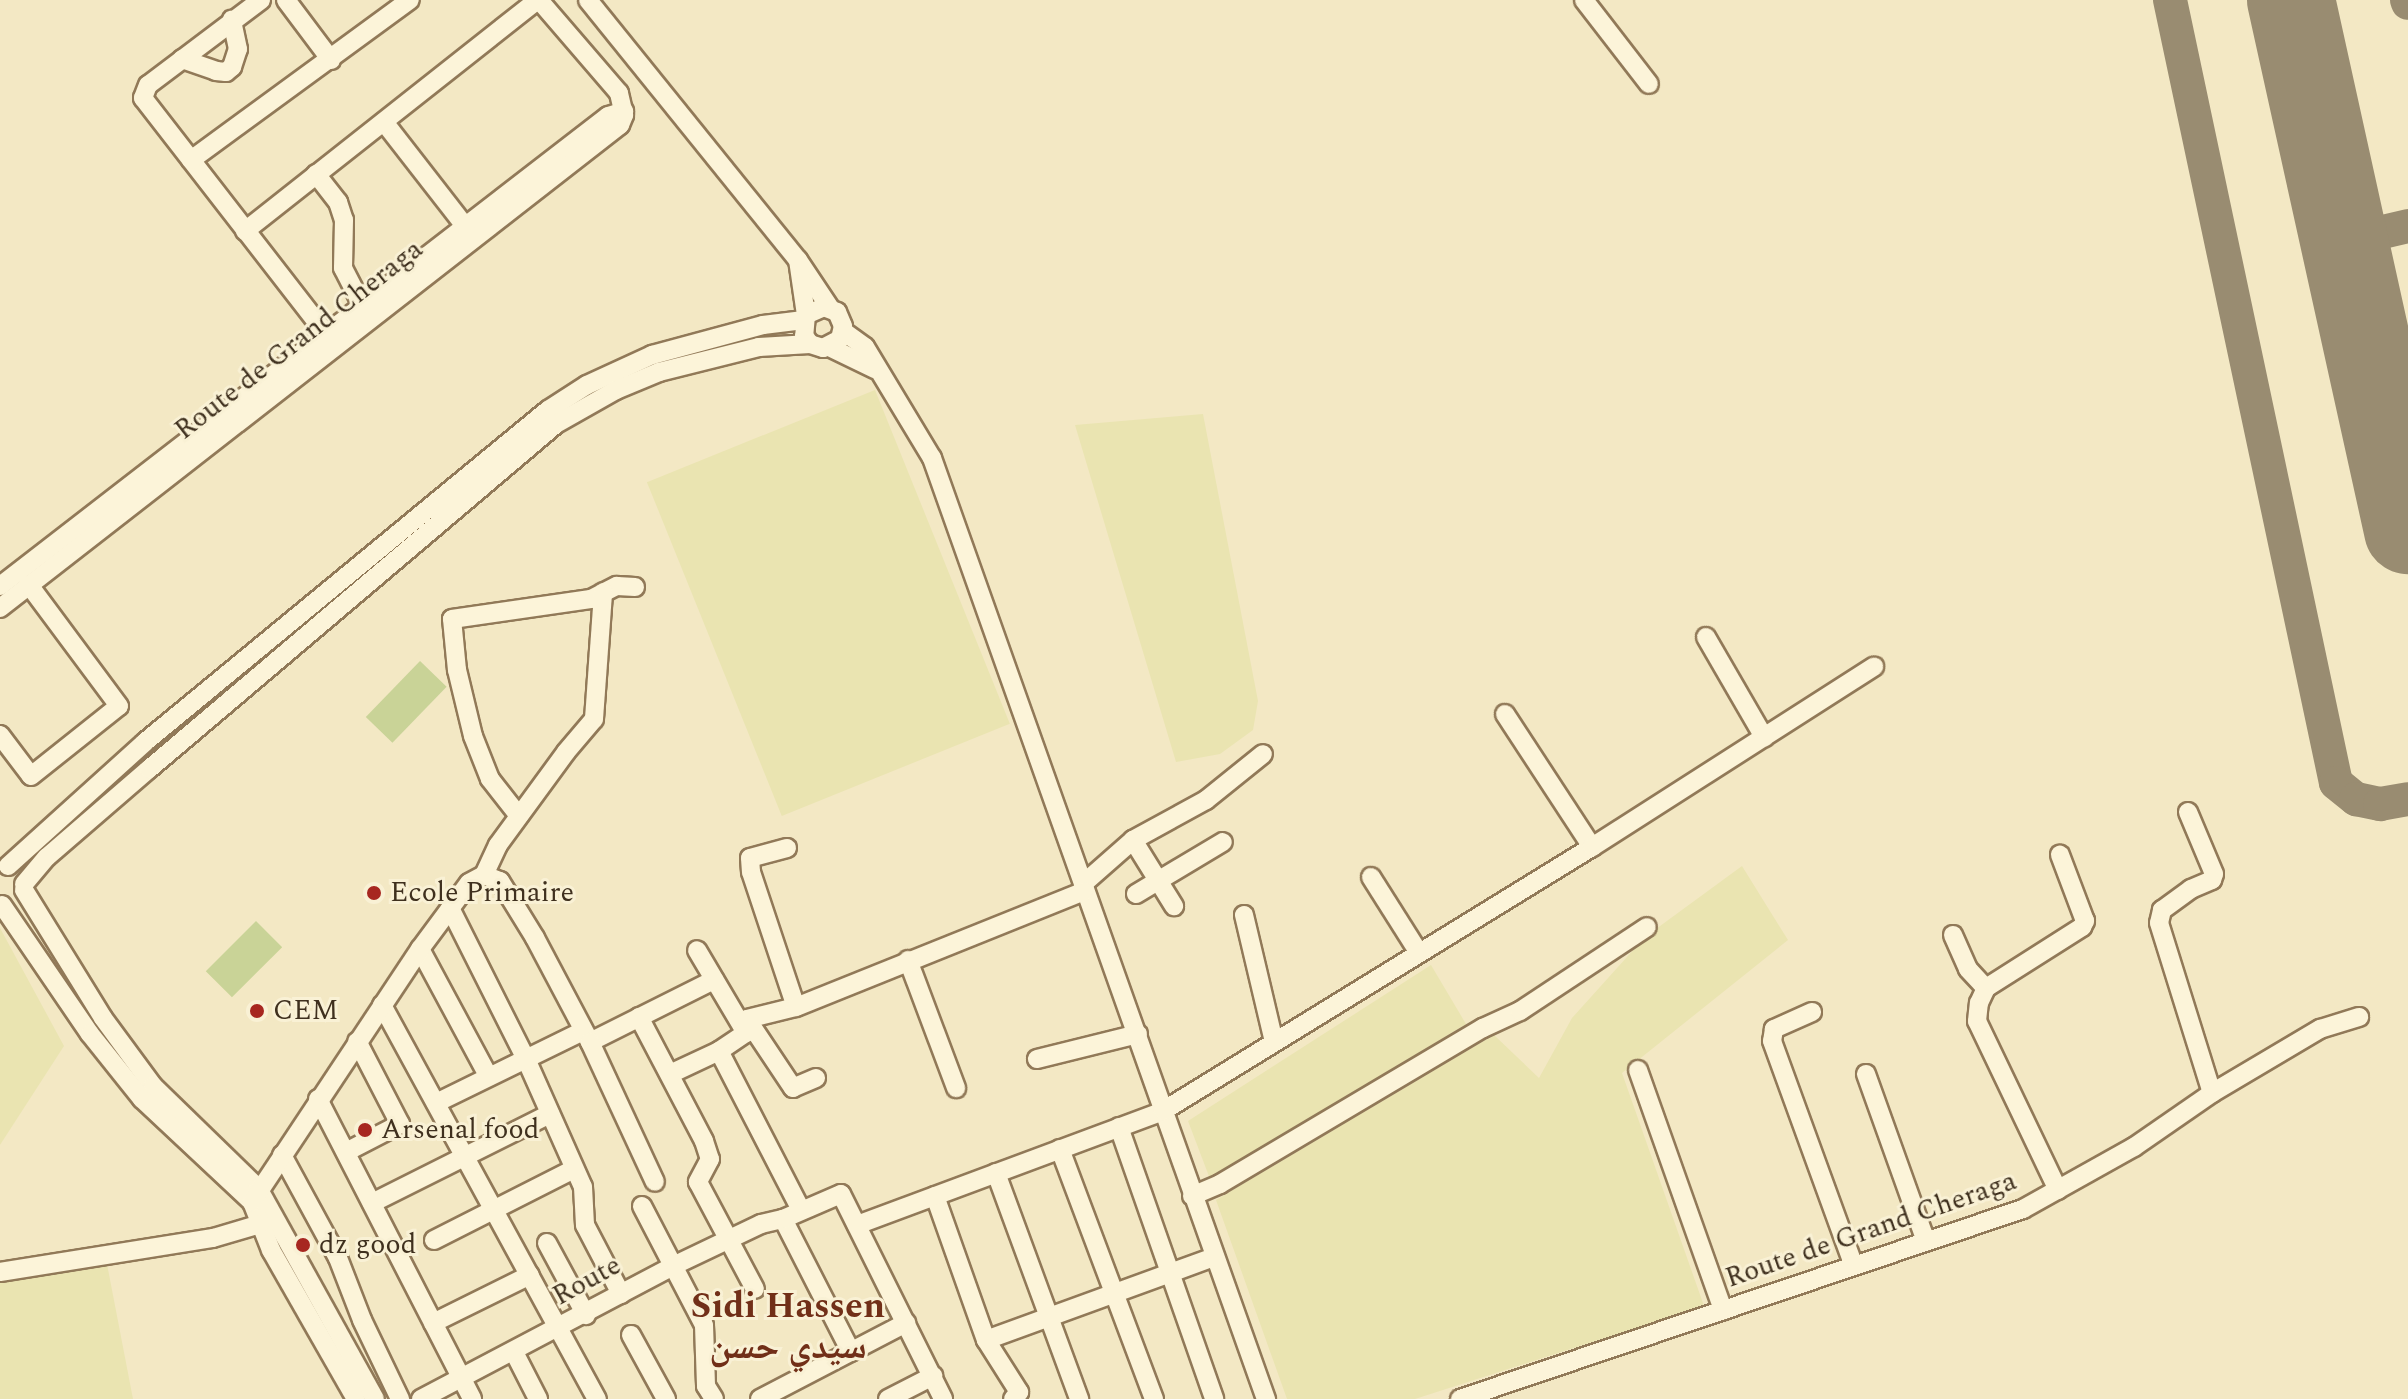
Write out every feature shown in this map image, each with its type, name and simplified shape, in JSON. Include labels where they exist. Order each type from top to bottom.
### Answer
[{"type":"street","points":[[261,0],[148,85],[143,95],[331,340]]},
{"type":"street","points":[[286,0],[331,60]]},
{"type":"street","points":[[0,586],[331,340],[362,305],[608,116],[624,111],[619,93],[538,0],[245,231]]},
{"type":"street","points":[[588,0],[798,260],[830,308],[841,319],[843,331],[840,339],[829,347]]},
{"type":"street","points":[[1584,0],[1649,84]]},
{"type":"street","points":[[191,160],[331,60],[401,3]]},
{"type":"street","points":[[182,59],[226,72],[232,67],[238,49],[232,20]]},
{"type":"street","name":"Route de Grand Cheraga","points":[[0,608],[331,340],[620,125],[624,111]]},
{"type":"street","points":[[384,122],[465,226]]},
{"type":"street","points":[[316,174],[338,202],[346,231],[343,268],[362,305]]},
{"type":"street","points":[[798,260],[805,318],[804,336],[810,344]]},
{"type":"street","points":[[375,1399],[255,1195],[153,1086],[103,1018],[24,887],[19,872],[3,865],[145,742],[557,404],[608,374],[652,355],[763,325],[805,318],[817,308],[830,308]]},
{"type":"street","points":[[843,331],[863,343],[932,458],[1266,1399]]},
{"type":"street","points":[[356,1399],[260,1224],[255,1195],[142,1099],[90,1034],[1,905],[18,900],[47,857],[556,424],[616,390],[659,372],[759,347],[810,344],[829,347],[862,360],[881,373]]},
{"type":"street","points":[[0,735],[31,776],[119,706],[29,585]]},
{"type":"street","points":[[519,816],[490,779],[473,736],[457,670],[452,619],[591,599],[617,586],[635,587]]},
{"type":"street","points":[[255,1195],[420,949],[469,883],[484,875],[498,845],[594,719],[603,592]]},
{"type":"street","points":[[1706,637],[1764,737]]},
{"type":"street","points":[[943,1399],[857,1225],[1163,1111],[1592,847],[1874,667]]},
{"type":"street","points":[[1505,714],[1592,847]]},
{"type":"street","points":[[816,1078],[793,1088],[747,1019],[796,1007],[1083,887],[1133,840],[1206,800],[1263,754]]},
{"type":"street","points":[[2188,812],[2214,874],[2212,880],[2191,889],[2162,910],[2159,923],[2212,1093]]},
{"type":"street","points":[[1133,840],[1174,906]]},
{"type":"street","points":[[1136,894],[1223,842]]},
{"type":"street","points":[[787,848],[750,858],[751,872],[796,1007]]},
{"type":"street","points":[[2058,1190],[1977,1021],[1979,1003],[1986,988],[2082,927],[2085,917],[2060,855]]},
{"type":"street","points":[[484,875],[500,881],[511,897],[586,1037],[655,1182]]},
{"type":"street","points":[[1371,877],[1419,953]]},
{"type":"street","points":[[450,908],[526,1059],[583,1187],[585,1225],[621,1294]]},
{"type":"street","points":[[1244,915],[1274,1042]]},
{"type":"street","points":[[1192,1196],[1220,1184],[1483,1028],[1520,1011],[1647,927]]},
{"type":"street","points":[[1953,935],[1968,969],[1986,988]]},
{"type":"street","points":[[420,949],[489,1077]]},
{"type":"street","points":[[670,1074],[719,1051],[746,1033],[697,950]]},
{"type":"street","points":[[908,960],[956,1088]]},
{"type":"street","points":[[436,1103],[526,1059],[639,1017],[714,980]]},
{"type":"street","points":[[382,1005],[597,1399]]},
{"type":"street","points":[[1812,1012],[1774,1029],[1772,1041],[1854,1266]]},
{"type":"street","points":[[639,1017],[704,1141],[710,1159],[698,1182],[755,1289]]},
{"type":"street","name":"Route de Grand Cheraga","points":[[1460,1399],[2023,1209],[2134,1147],[2212,1093],[2320,1029],[2359,1017]]},
{"type":"street","points":[[1037,1059],[1138,1034]]},
{"type":"street","points":[[346,1152],[400,1124],[357,1041]]},
{"type":"street","points":[[719,1051],[801,1210]]},
{"type":"street","points":[[1638,1070],[1723,1310]]},
{"type":"street","points":[[1866,1074],[1926,1242]]},
{"type":"street","points":[[318,1099],[472,1399]]},
{"type":"street","points":[[372,1203],[550,1114]]},
{"type":"street","points":[[1119,1127],[1214,1399]]},
{"type":"street","points":[[1060,1149],[1154,1399]]},
{"type":"street","points":[[282,1155],[338,1258],[362,1320],[400,1399]]},
{"type":"street","points":[[434,1240],[574,1169]]},
{"type":"street","points":[[996,1173],[1079,1399]]},
{"type":"street","name":"Route","points":[[421,1399],[586,1315],[675,1265],[761,1224],[783,1219],[841,1194],[857,1225]]},
{"type":"street","points":[[935,1196],[986,1340],[1018,1397]]},
{"type":"street","points":[[642,1206],[704,1325],[706,1386],[714,1399]]},
{"type":"street","points":[[783,1219],[851,1352]]},
{"type":"street","points":[[0,1272],[213,1238],[260,1224]]},
{"type":"street","points":[[547,1243],[586,1315]]},
{"type":"street","points":[[986,1340],[1114,1296],[1214,1257]]},
{"type":"street","points":[[433,1323],[530,1275]]},
{"type":"street","points":[[760,1399],[906,1323]]},
{"type":"street","points":[[631,1335],[666,1399]]},
{"type":"street","points":[[514,1352],[538,1399]]},
{"type":"street","points":[[888,1399],[933,1376]]},
{"type":"shaded area","points":[[875,390],[1010,724],[782,816],[647,482]]},
{"type":"shaded area","points":[[1203,414],[1258,701],[1253,730],[1220,754],[1176,762],[1075,425]]},
{"type":"shaded area","points":[[1742,866],[1788,940],[1622,1073],[1704,1306],[1415,1399],[1287,1399],[1216,1200],[1494,1035],[1539,1078],[1572,1018],[1645,937]]},
{"type":"shaded area","points":[[0,928],[64,1046],[0,1145]]},
{"type":"shaded area","points":[[1431,965],[1466,1024],[1210,1179],[1188,1121]]},
{"type":"shaded area","points":[[107,1264],[133,1399],[0,1399],[0,1280]]},
{"type":"green space","points":[[420,661],[447,687],[392,743],[366,717]]},
{"type":"green space","points":[[256,921],[282,947],[232,997],[206,971]]},
{"type":"taxiway","points":[[2170,0],[2336,783],[2356,799],[2380,804],[2408,799]]},
{"type":"taxiway","points":[[2344,241],[2408,226]]},
{"type":"runway","points":[[2291,0],[2408,530]]},
{"type":"place","name":"Ecole Primaire","points":[[374,893]]},
{"type":"place","name":"CEM","points":[[257,1011]]},
{"type":"place","name":"Arsenal food","points":[[365,1130]]},
{"type":"place","name":"dz good","points":[[303,1245]]},
{"type":"district","name":"Sidi Hassen سيدي حسن","points":[[788,1326]]}]
